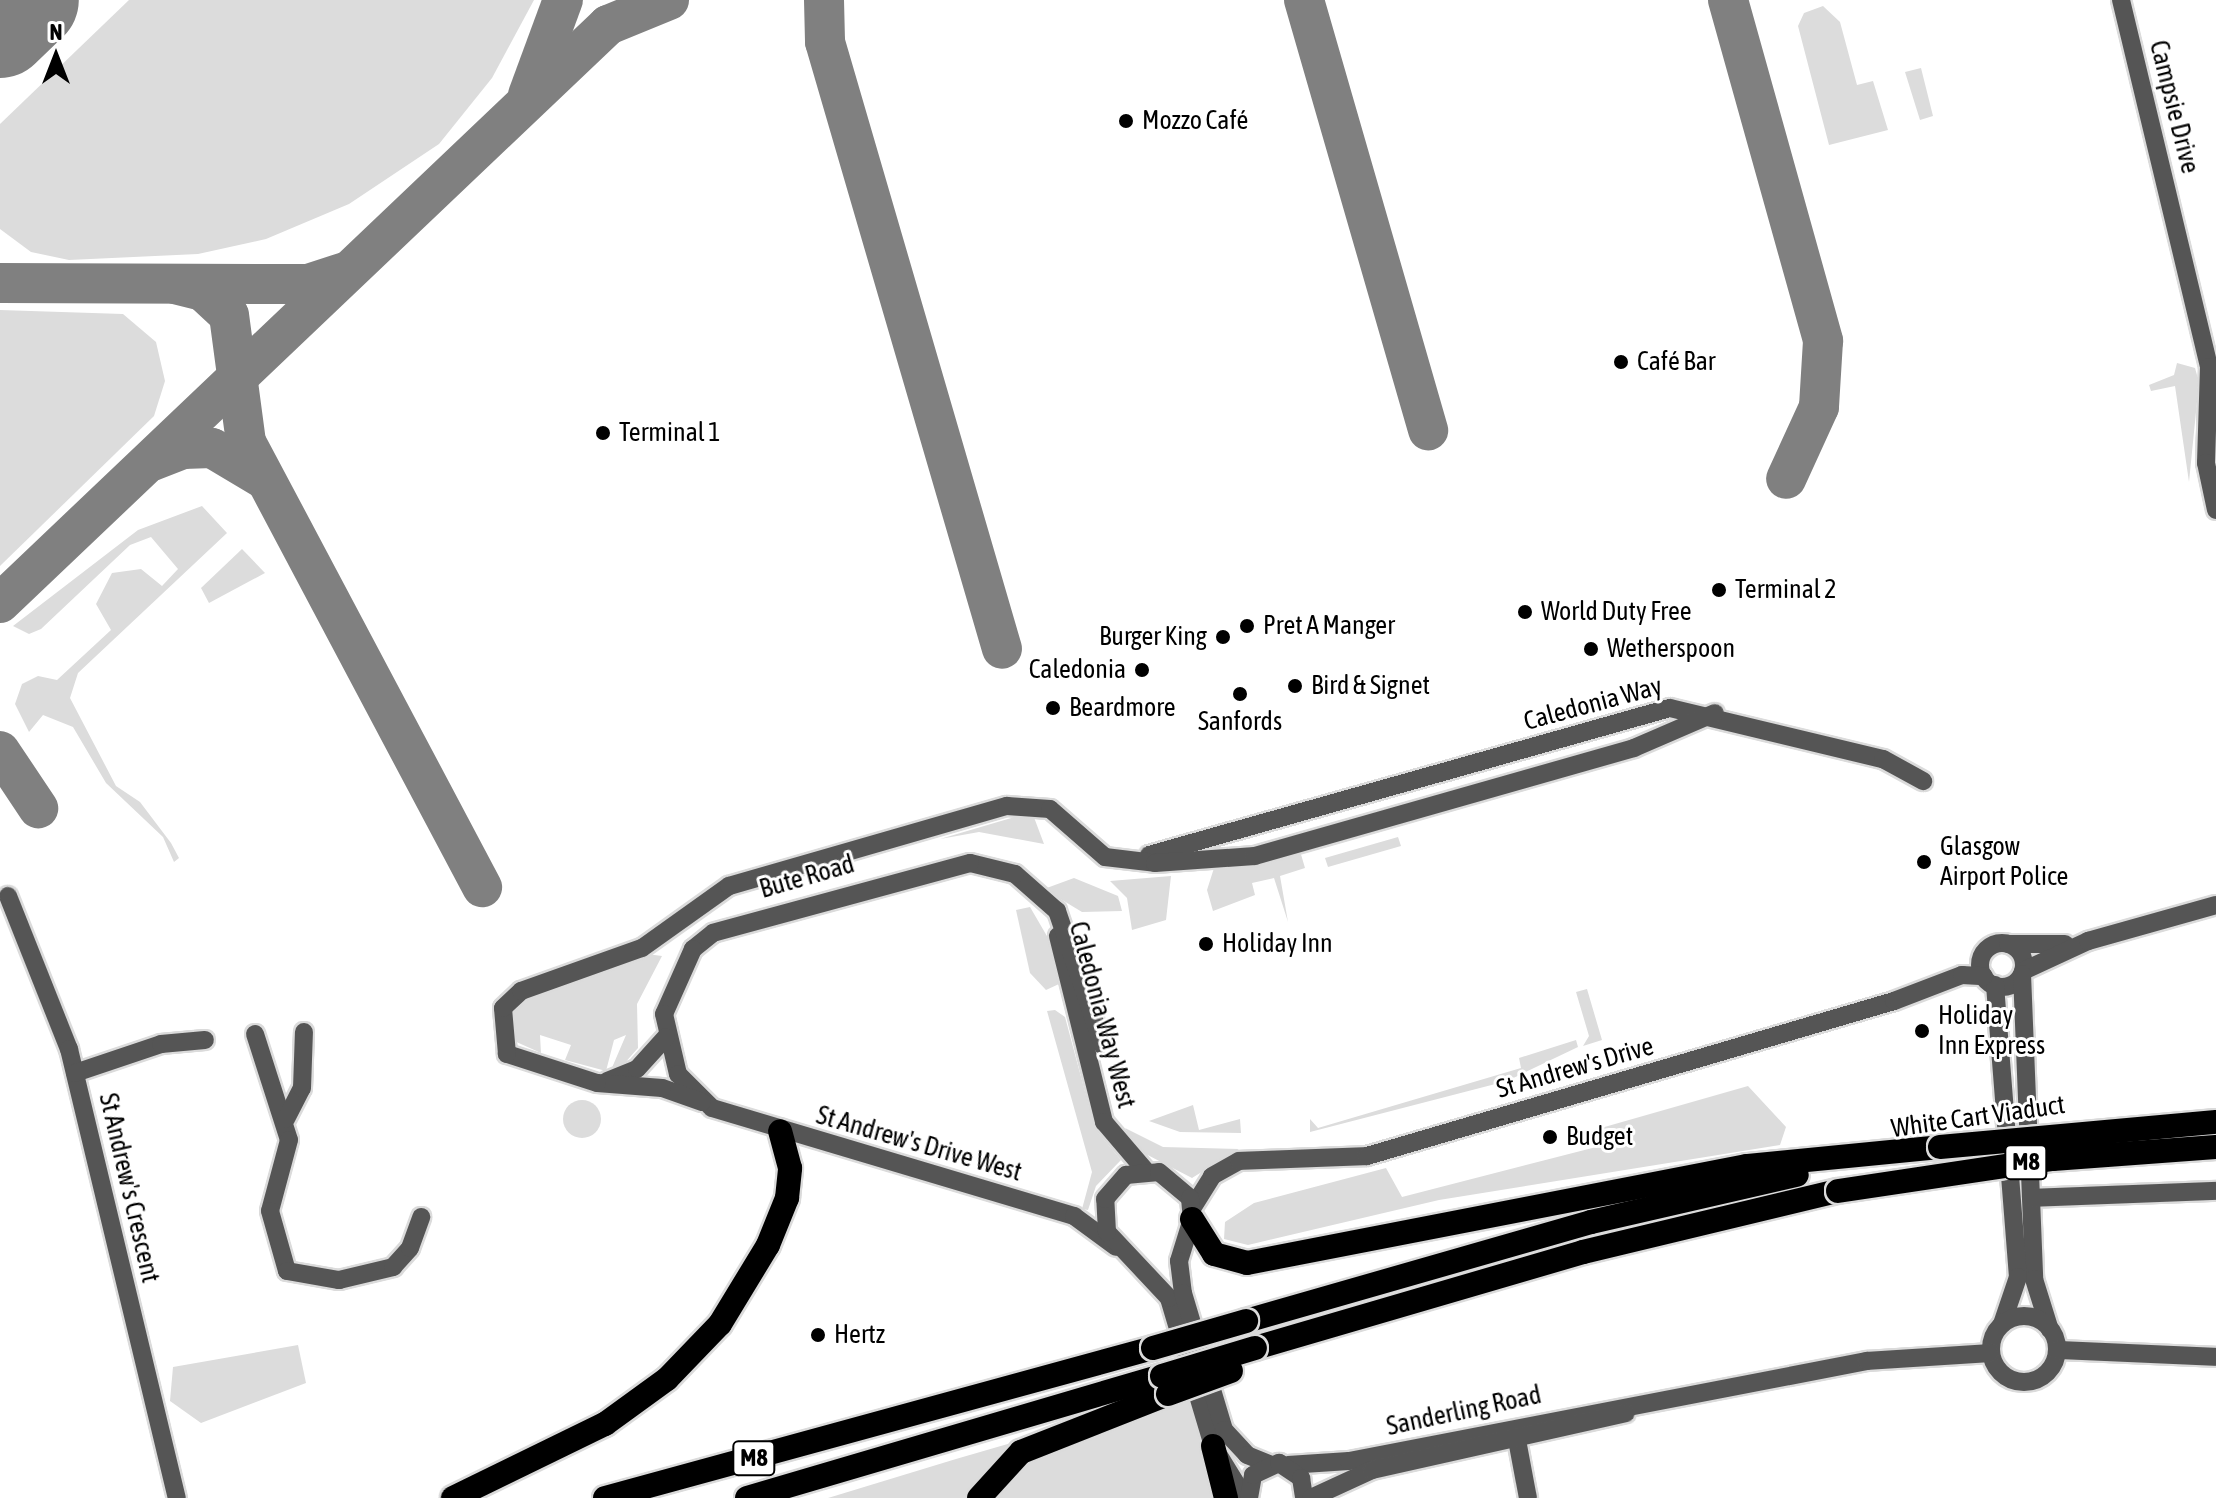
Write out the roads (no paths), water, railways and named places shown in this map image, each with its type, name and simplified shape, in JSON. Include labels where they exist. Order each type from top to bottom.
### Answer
[{"type":"highway","name":"White Cart Viaduct","points":[[1752,1186],[1940,1147],[2216,1122]]},
{"type":"highway","points":[[453,1498],[605,1424],[667,1379],[720,1324],[768,1245],[787,1198],[790,1168],[780,1131]]},
{"type":"highway","name":"White Cart Viaduct","points":[[1752,1186],[2216,1147]]},
{"type":"highway","points":[[1193,1213],[1214,1254],[1247,1263],[1752,1186]]},
{"type":"highway","name":"M8","points":[[747,1498],[1165,1385],[1752,1186]]},
{"type":"highway","name":"M8","points":[[605,1498],[1153,1348],[1591,1222],[1752,1186]]},
{"type":"highway","points":[[979,1498],[1021,1452],[1165,1385]]},
{"type":"highway","name":"M8","points":[[649,1498],[902,1418]]},
{"type":"highway","points":[[1213,1446],[1226,1498]]},
{"type":"street","name":"Campsie Drive","points":[[2121,0],[2209,367],[2206,463],[2216,510]]},
{"type":"street","name":"Caledonia Way","points":[[1119,859],[1660,709],[1715,713]]},
{"type":"street","points":[[1715,713],[1883,759],[1923,781]]},
{"type":"street","name":"Caledonia Way","points":[[1119,859],[1277,852],[1634,748],[1681,722],[1715,713]]},
{"type":"street","name":"St Andrew's Drive West","points":[[1119,859],[1080,836],[1050,809],[1026,803],[729,886],[642,948],[521,991],[503,1008],[507,1054],[597,1083],[662,1088],[780,1131],[1074,1216],[1116,1247],[1169,1298],[1213,1446],[1247,1498]]},
{"type":"street","name":"Bute Road","points":[[666,1037],[666,1001],[688,961],[735,937],[955,869]]},
{"type":"street","name":"Caledonia Way West","points":[[955,869],[1003,869],[1050,901],[1069,931],[1103,1046]]},
{"type":"street","name":"Caledonia Way West","points":[[955,869],[1006,882],[1051,920],[1104,1122],[1145,1170]]},
{"type":"street","name":"St Andrew's Crescent","points":[[8,896],[75,1073],[177,1498]]},
{"type":"street","points":[[2023,972],[2088,941],[2216,905]]},
{"type":"street","points":[[2008,944],[2019,951],[2023,972],[2034,1279],[2057,1350],[2051,1368],[2028,1382],[2002,1375],[1990,1353],[2018,1277],[1988,949],[2008,944],[2088,941]]},
{"type":"street","name":"St Andrew's Drive","points":[[1193,1213],[1212,1176],[1239,1161],[1367,1156],[1894,1001],[1962,975],[1989,981],[2023,972]]},
{"type":"street","points":[[286,1119],[302,1088],[304,1032]]},
{"type":"street","points":[[255,1034],[266,1085],[286,1119],[288,1157],[270,1211],[282,1262],[295,1277],[339,1280],[393,1267],[410,1248],[421,1217]]},
{"type":"street","points":[[597,1083],[637,1069],[666,1037],[678,1074],[702,1102]]},
{"type":"street","points":[[75,1073],[161,1044],[205,1040]]},
{"type":"street","points":[[1116,1247],[1105,1225],[1105,1199],[1118,1181],[1145,1170],[1179,1184],[1193,1213],[1180,1273],[1224,1430],[1247,1455],[1278,1465],[1301,1478],[1304,1498]]},
{"type":"street","points":[[2031,1198],[2216,1191]]},
{"type":"street","points":[[2002,1324],[2024,1316],[2050,1330]]},
{"type":"street","points":[[2057,1350],[2216,1357]]},
{"type":"street","name":"Sanderling Road","points":[[1278,1465],[1349,1461],[1867,1361],[1990,1353]]},
{"type":"street","name":"Sanderling Road","points":[[1311,1498],[1372,1470],[1598,1424],[1651,1403]]},
{"type":"street","points":[[1517,1440],[1528,1498]]},
{"type":"street","points":[[1247,1498],[1253,1475],[1278,1465]]},
{"type":"place","name":"Mozzo Café","points":[[1126,121]]},
{"type":"place","name":"Café Bar","points":[[1621,362]]},
{"type":"place","name":"Terminal 1","points":[[603,433]]},
{"type":"place","name":"Terminal 2","points":[[1719,590]]},
{"type":"place","name":"World Duty Free","points":[[1525,612]]},
{"type":"place","name":"Pret A Manger","points":[[1247,626]]},
{"type":"place","name":"Burger King","points":[[1223,637]]},
{"type":"place","name":"Wetherspoon","points":[[1591,649]]},
{"type":"place","name":"Caledonia","points":[[1142,670]]},
{"type":"place","name":"Bird & Signet","points":[[1295,686]]},
{"type":"place","name":"Sanfords","points":[[1240,694]]},
{"type":"place","name":"Beardmore","points":[[1053,708]]},
{"type":"place","name":"Glasgow Airport Police","points":[[1924,862]]},
{"type":"place","name":"Holiday Inn","points":[[1206,944]]},
{"type":"place","name":"Holiday Inn Express","points":[[1922,1031]]},
{"type":"place","name":"Budget","points":[[1550,1137]]},
{"type":"place","name":"Hertz","points":[[818,1335]]}]
